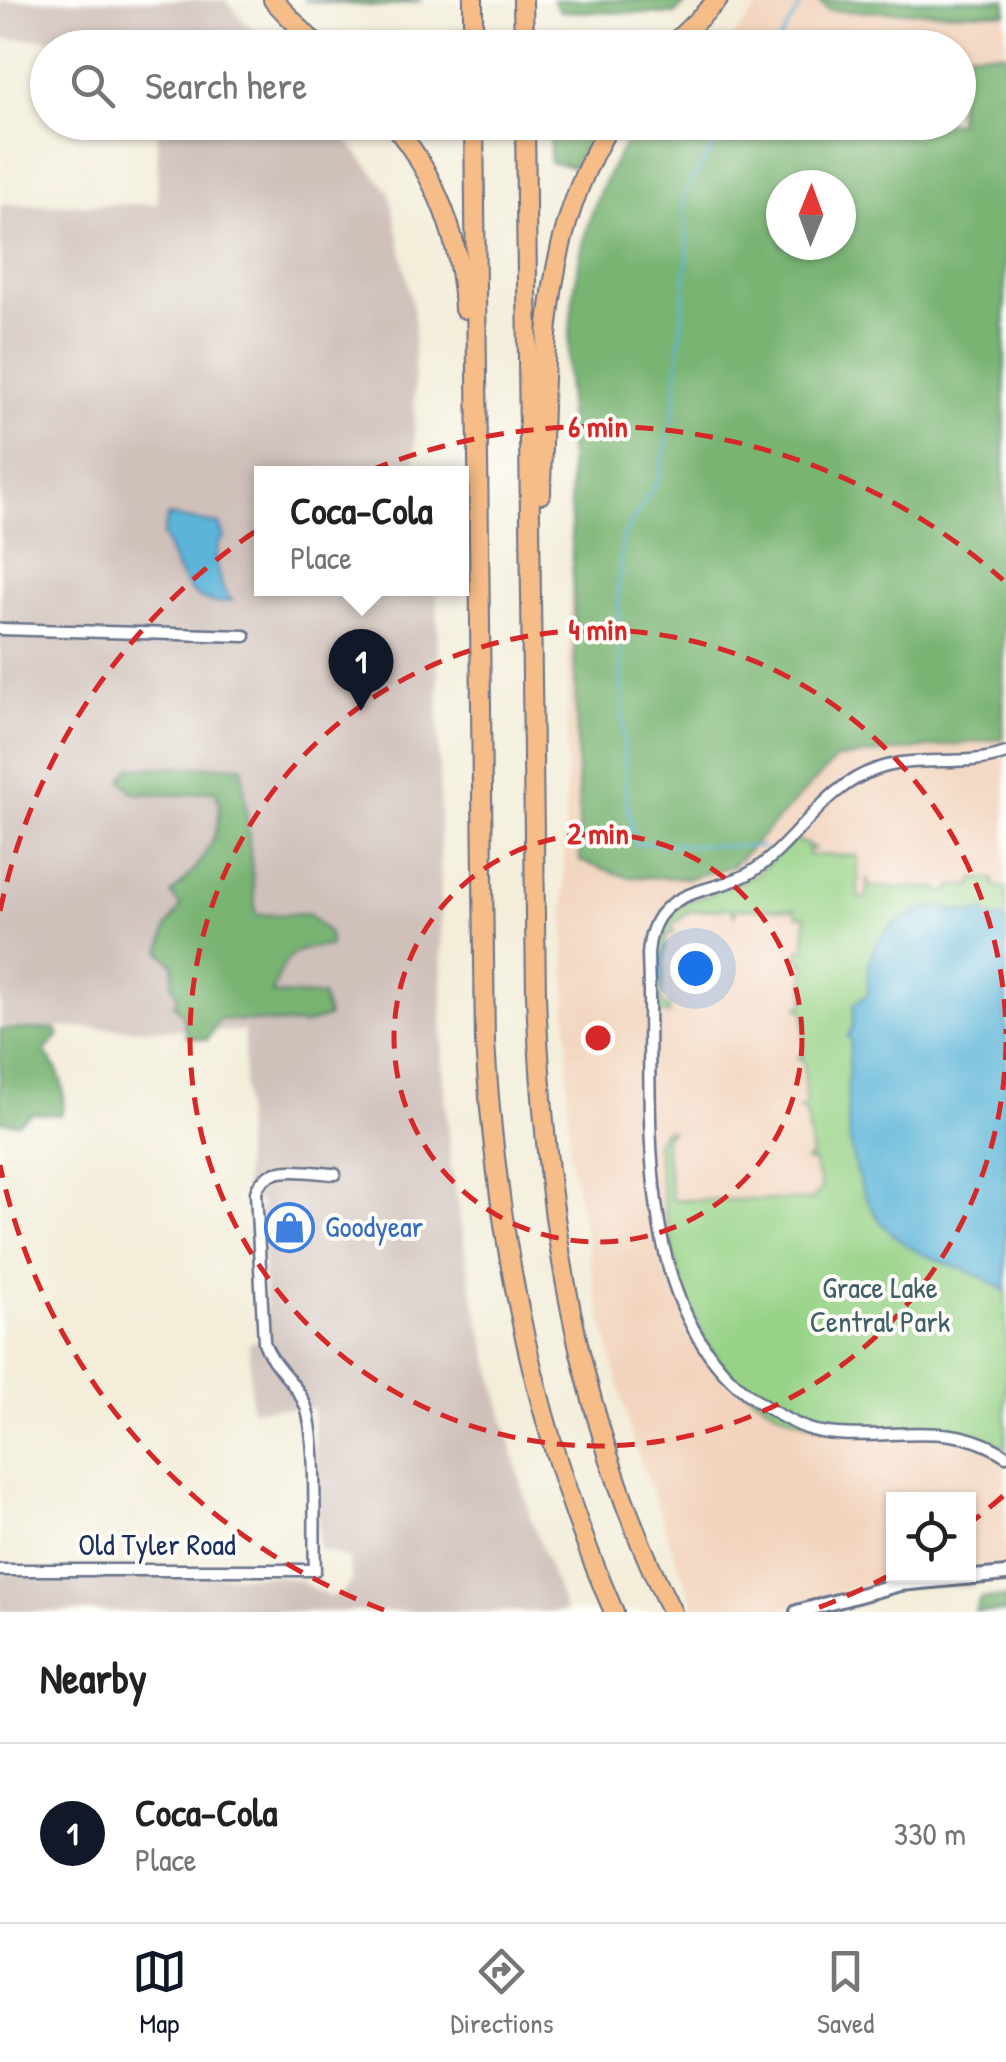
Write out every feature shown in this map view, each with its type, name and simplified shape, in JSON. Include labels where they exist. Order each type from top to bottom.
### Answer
[{"type":"highway","points":[[273,0],[302,30]]},
{"type":"highway","points":[[472,0],[473,30]]},
{"type":"highway","points":[[523,0],[524,30]]},
{"type":"highway","points":[[687,30],[718,0]]},
{"type":"highway","points":[[403,140],[430,182],[458,253],[478,510]]},
{"type":"highway","points":[[474,140],[485,1042],[496,1175],[516,1303],[536,1392],[578,1524],[614,1612]]},
{"type":"highway","points":[[525,140],[536,994],[554,1216],[573,1320],[603,1434],[672,1612]]},
{"type":"highway","points":[[532,624],[539,565],[545,340],[552,278],[574,199],[603,140]]},
{"type":"street","points":[[0,629],[245,636]]},
{"type":"street","points":[[1006,753],[973,762],[897,763],[856,777],[822,803],[758,868],[671,905],[655,925],[648,955],[656,1208],[682,1311],[704,1352],[738,1389],[817,1432],[862,1436],[944,1432],[978,1441],[1006,1456]]},
{"type":"street","name":"Old Tyler Road","points":[[0,1570],[315,1570],[309,1420],[300,1395],[268,1354],[264,1342],[256,1192],[261,1180],[272,1173],[335,1174]]},
{"type":"street","points":[[797,1612],[900,1584],[1006,1574]]},
{"type":"shaded area","points":[[0,0],[225,0],[252,30],[30,30],[30,39],[0,39]]},
{"type":"shaded area","points":[[765,0],[1006,0],[1006,1564],[976,1566],[976,1492],[886,1492],[886,1579],[778,1612],[696,1612],[631,1435],[595,1289],[569,1149],[564,869],[576,334],[656,140],[976,140],[976,30],[739,30]]},
{"type":"shaded area","points":[[158,140],[347,140],[390,193],[414,314],[415,466],[254,466],[254,596],[437,596],[443,1067],[451,1166],[472,1290],[500,1404],[531,1520],[566,1612],[0,1612],[0,1574],[280,1576],[300,1581],[329,1597],[340,1595],[352,1581],[348,1558],[319,1549],[313,1408],[251,1409],[249,1343],[267,1338],[260,1201],[244,1201],[244,1031],[0,1026],[0,205],[157,204]]},
{"type":"green space","points":[[302,0],[423,0],[384,7]]},
{"type":"green space","points":[[553,0],[689,0],[674,14],[560,11]]},
{"type":"green space","points":[[818,0],[1006,0],[1006,13],[828,10]]},
{"type":"green space","points":[[976,52],[1006,53],[1003,739],[837,758],[733,866],[689,878],[627,877],[580,861],[567,370],[577,271],[605,180],[628,140],[976,140]]},
{"type":"green space","points":[[550,140],[587,140],[573,167],[550,162]]},
{"type":"green space","points":[[242,766],[256,915],[309,914],[329,934],[330,946],[306,949],[290,957],[272,994],[322,996],[328,1017],[302,1025],[220,1019],[207,1040],[187,1037],[182,1013],[174,1005],[178,998],[172,983],[174,965],[161,952],[167,927],[181,907],[171,894],[209,847],[219,818],[219,804],[215,790],[183,795],[134,793],[122,780],[130,768]]},
{"type":"green space","name":"Grace Lake Central Park","points":[[795,839],[816,849],[808,849],[808,855],[858,856],[858,898],[867,898],[867,877],[870,887],[938,888],[939,892],[950,892],[950,886],[972,886],[973,879],[994,879],[995,887],[1006,887],[1006,1450],[989,1439],[953,1429],[858,1430],[803,1421],[760,1401],[727,1371],[701,1333],[683,1289],[662,1192],[656,1143],[663,1130],[671,1131],[664,1137],[672,1200],[812,1200],[822,1187],[813,1162],[806,1161],[812,1156],[806,1113],[799,1109],[806,1105],[804,1061],[797,1058],[804,1055],[804,1011],[798,1008],[805,1002],[805,962],[798,959],[799,950],[805,949],[806,916],[797,915],[795,909],[738,908],[734,915],[731,908],[689,911],[671,926],[675,933],[666,935],[661,1005],[669,1007],[669,1015],[652,1011],[655,936],[667,916],[687,902],[754,876]]},
{"type":"green space","points":[[0,1029],[56,1029],[59,1035],[44,1052],[61,1081],[61,1115],[32,1113],[17,1123],[0,1121]]},
{"type":"green space","points":[[1006,1597],[1006,1612],[975,1612],[980,1598]]},
{"type":"water","points":[[168,516],[219,524],[224,538],[217,549],[217,567],[222,586],[232,600],[204,600],[186,585],[163,535]]},
{"type":"water","points":[[935,906],[972,914],[984,910],[988,917],[1006,920],[1006,1292],[985,1279],[915,1250],[891,1233],[873,1211],[853,1157],[847,1098],[851,1041],[847,1036],[852,1029],[854,1004],[868,994],[870,961],[882,936],[904,918]]},
{"type":"waterway","points":[[786,30],[804,0]]},
{"type":"waterway","points":[[718,140],[683,196],[688,248],[674,413],[658,481],[623,536],[618,587],[626,797],[635,843],[763,847]]},
{"type":"place","name":"Coca-Cola","points":[[361,711]]},
{"type":"place","name":"Goodyear","points":[[290,1227]]}]
